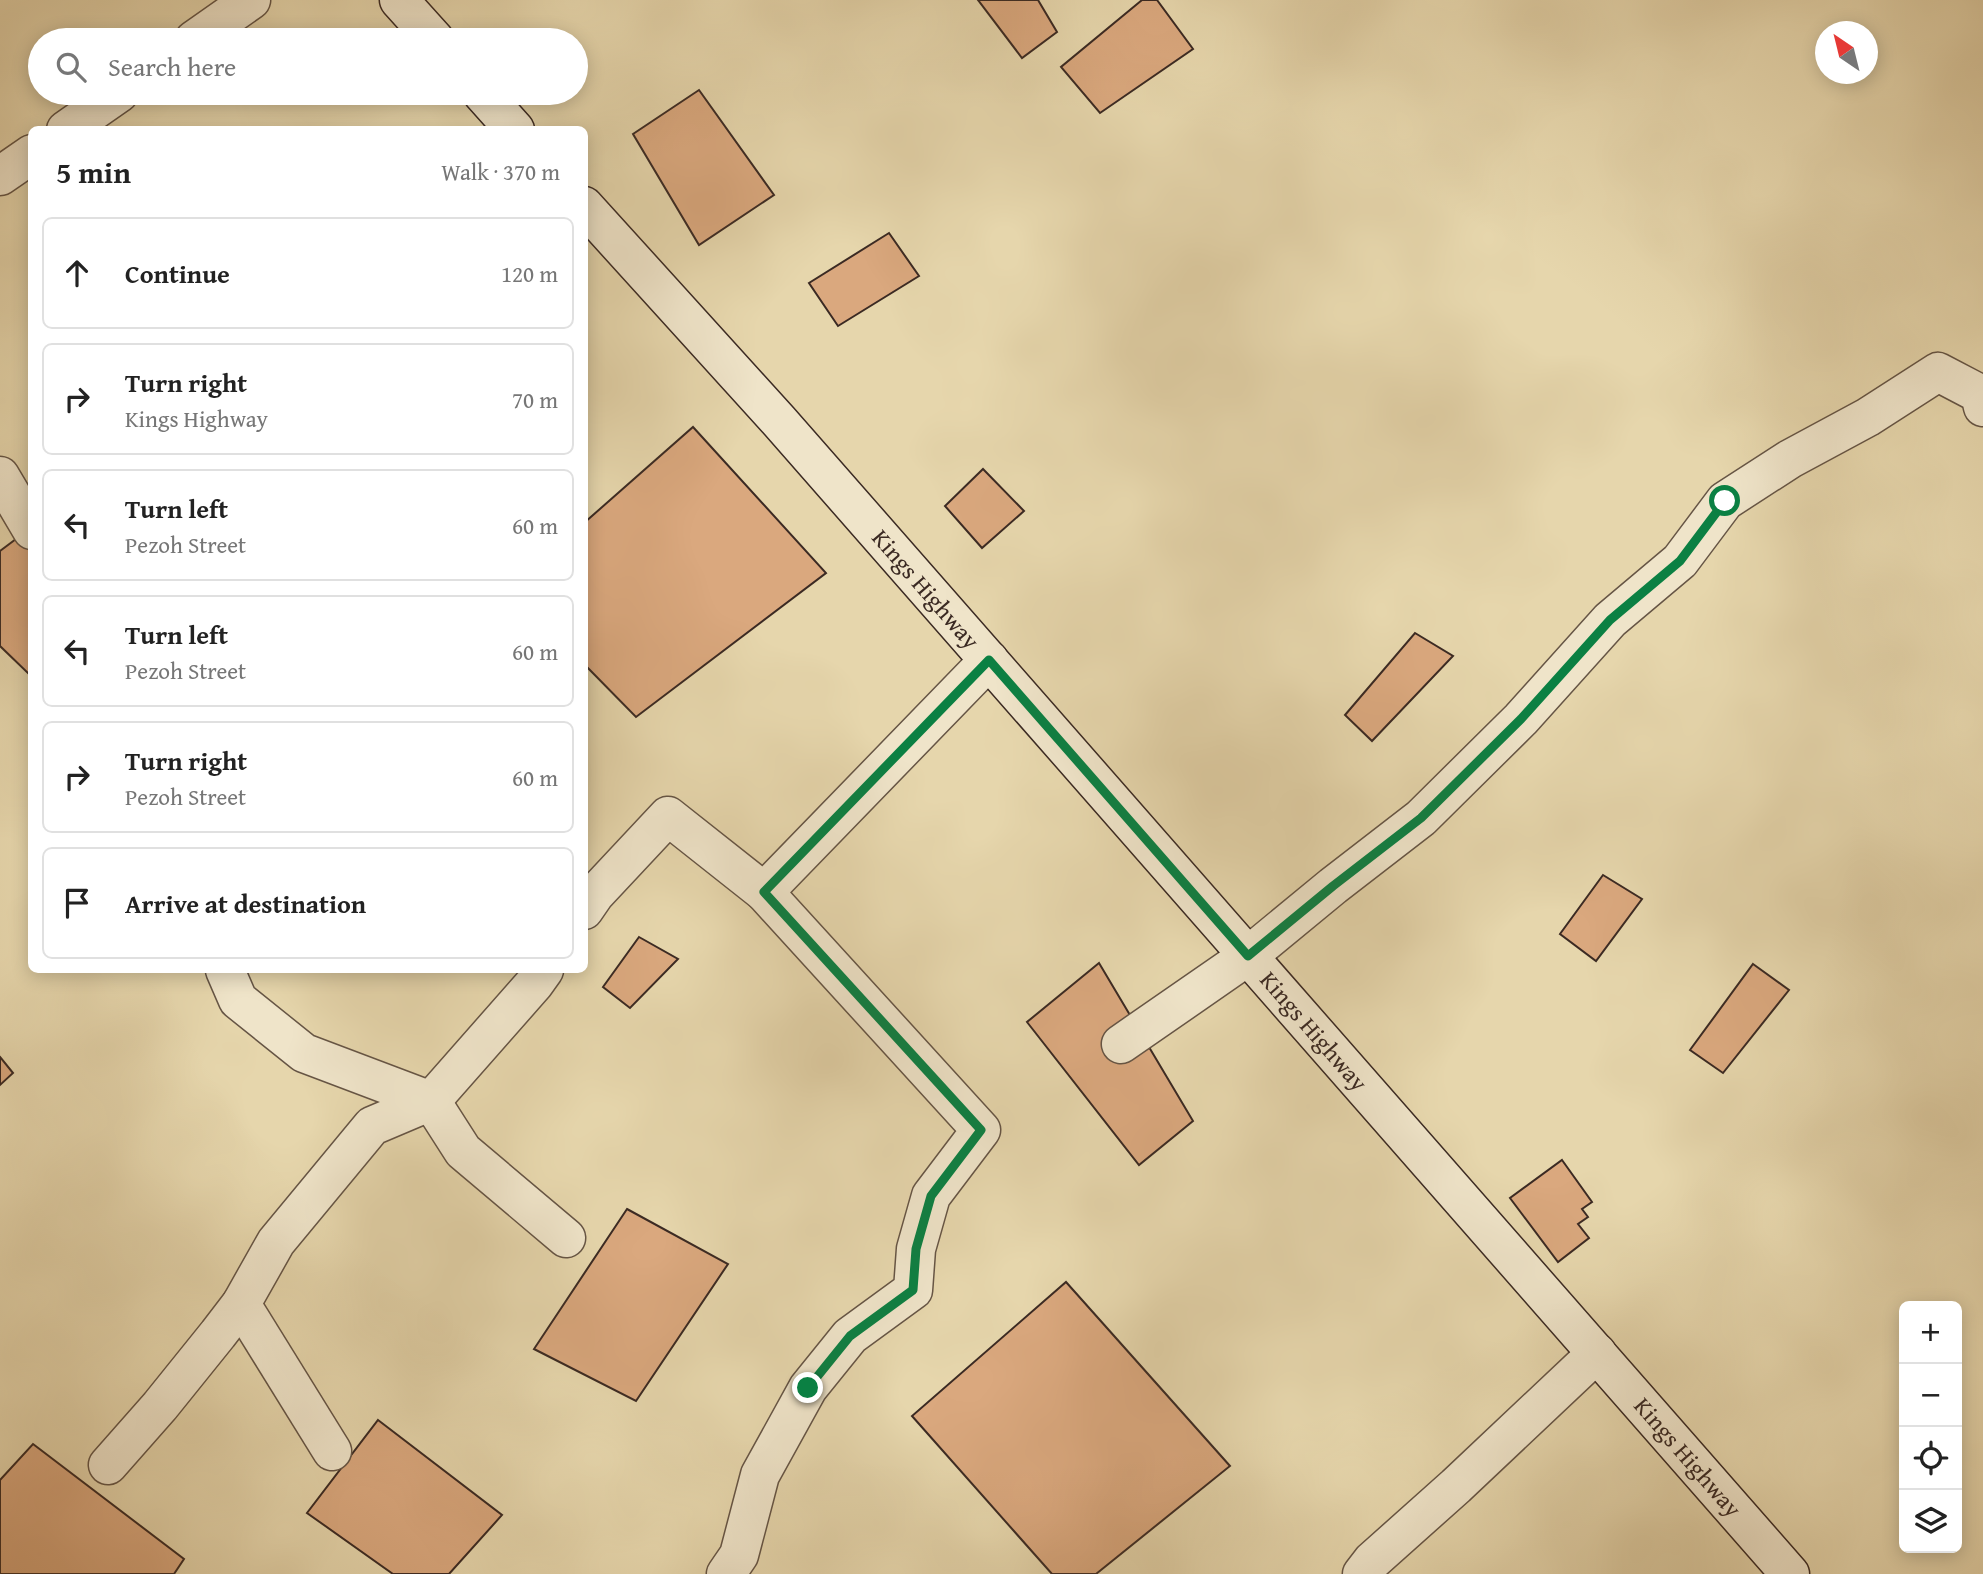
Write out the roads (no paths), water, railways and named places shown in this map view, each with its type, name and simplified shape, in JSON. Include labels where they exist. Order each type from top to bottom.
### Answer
[{"type":"street","points":[[211,28],[251,0]]},
{"type":"street","points":[[399,0],[424,28]]},
{"type":"street","points":[[72,126],[102,105]]},
{"type":"street","points":[[493,105],[511,126]]},
{"type":"street","points":[[0,176],[28,157]]},
{"type":"street","name":"Kings Highway","points":[[588,210],[779,421],[1790,1574]]},
{"type":"street","points":[[1121,1044],[1248,956],[1421,818],[1521,719],[1610,620],[1680,561],[1725,501],[1790,459],[1868,416],[1938,372],[1980,394],[1983,407]]},
{"type":"street","points":[[0,476],[28,523]]},
{"type":"street","points":[[764,892],[989,660]]},
{"type":"street","points":[[588,904],[668,816],[764,892],[981,1130],[931,1196],[916,1249],[913,1290],[850,1336],[808,1388],[760,1475],[739,1555],[726,1574]]},
{"type":"street","points":[[226,973],[238,1000],[304,1053],[431,1101],[463,1151],[566,1238]]},
{"type":"street","points":[[108,1465],[160,1406],[241,1304],[276,1242],[372,1126],[431,1101],[542,973]]},
{"type":"street","points":[[241,1304],[332,1451]]},
{"type":"street","points":[[1362,1574],[1372,1561],[1597,1353]]}]
